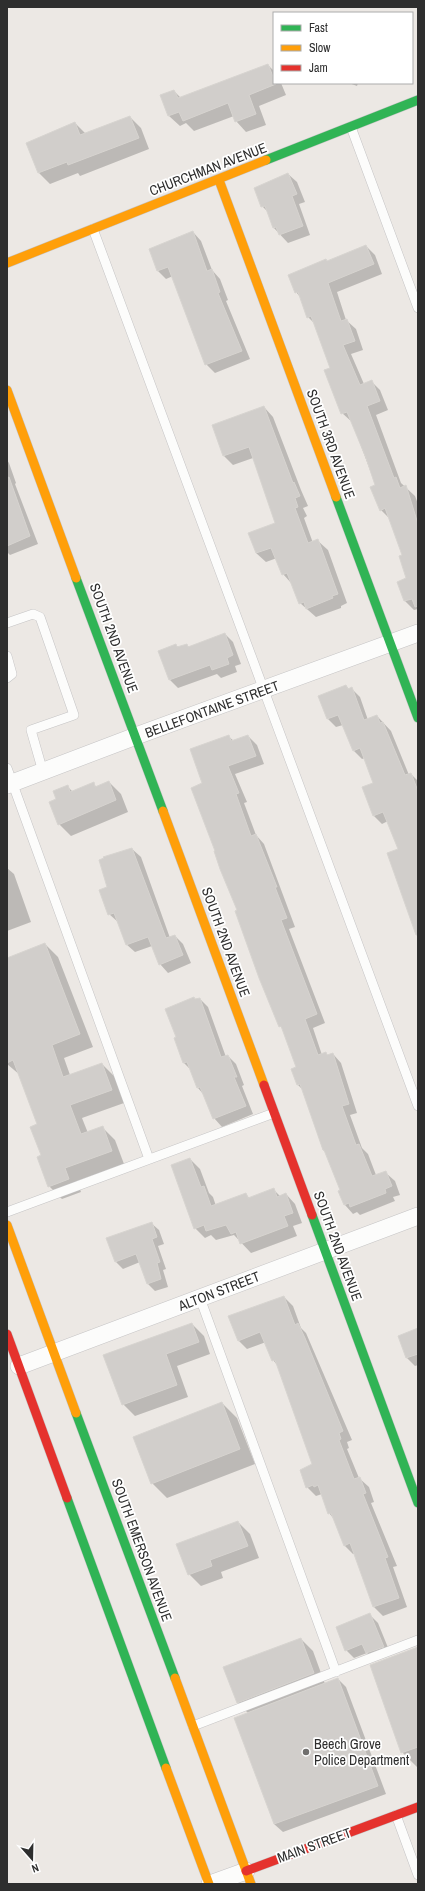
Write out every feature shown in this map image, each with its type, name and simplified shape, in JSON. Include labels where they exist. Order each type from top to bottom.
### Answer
[{"type":"street","name":"CHURCHMAN AVENUE","points":[[7,263],[418,100]]},
{"type":"street","name":"SOUTH 3RD AVENUE","points":[[219,180],[418,718]]},
{"type":"street","name":"SOUTH 2ND AVENUE","points":[[7,390],[418,1503]]},
{"type":"street","name":"BELLEFONTAINE STREET","points":[[9,779],[43,772],[136,736],[418,633]]},
{"type":"street","name":"ALTON STREET","points":[[19,1366],[418,1216]]},
{"type":"street","name":"SOUTH EMERSON AVENUE","points":[[7,1225],[248,1878]]},
{"type":"street","points":[[7,1334],[209,1884]]},
{"type":"street","name":"MAIN STREET","points":[[209,1884],[248,1878],[418,1807]]},
{"type":"lane","points":[[351,127],[418,308]]},
{"type":"lane","points":[[93,228],[418,1106]]},
{"type":"lane","points":[[7,623],[33,614],[40,617],[74,715],[31,730],[43,772]]},
{"type":"lane","points":[[7,656],[12,674],[7,678]]},
{"type":"lane","points":[[9,779],[149,1159]]},
{"type":"lane","points":[[7,1212],[274,1113]]},
{"type":"lane","points":[[200,1298],[336,1672]]},
{"type":"lane","points":[[192,1726],[418,1640]]},
{"type":"lane","points":[[396,1815],[418,1875]]},
{"type":"building","points":[[268,64],[273,76],[273,84],[276,84],[249,95],[256,114],[235,122],[228,103],[183,121],[179,112],[168,116],[160,95],[174,90],[178,98]]},
{"type":"building","points":[[130,116],[139,138],[68,165],[67,162],[38,173],[26,143],[75,122],[80,135]]},
{"type":"building","points":[[288,173],[297,194],[292,196],[303,226],[279,235],[276,227],[273,228],[265,206],[261,207],[254,188]]},
{"type":"building","points":[[193,231],[207,271],[212,269],[220,292],[218,293],[242,351],[205,365],[168,267],[157,271],[149,249]]},
{"type":"building","points":[[366,245],[374,264],[328,283],[341,321],[347,319],[355,341],[343,345],[360,385],[372,380],[380,401],[367,406],[394,478],[396,477],[400,488],[406,485],[418,524],[418,606],[415,607],[412,599],[404,601],[397,582],[406,578],[399,556],[402,555],[385,508],[380,511],[370,487],[375,485],[366,458],[347,412],[341,414],[324,370],[330,368],[311,316],[307,318],[298,292],[295,293],[288,275],[326,259],[327,261]]},
{"type":"building","points":[[264,406],[293,483],[294,482],[300,496],[295,498],[298,507],[295,508],[308,543],[318,539],[338,594],[332,596],[333,598],[306,609],[304,602],[299,604],[287,573],[282,575],[271,548],[256,553],[248,533],[275,523],[249,447],[223,456],[212,425]]},
{"type":"building","points":[[9,477],[30,536],[7,546],[7,478]]},
{"type":"building","points":[[225,633],[233,655],[227,658],[229,664],[212,670],[210,665],[169,680],[158,651],[176,644],[177,647],[187,644],[188,647]]},
{"type":"building","points":[[346,685],[348,689],[352,687],[364,720],[377,715],[380,723],[383,722],[405,775],[411,773],[418,791],[418,935],[416,935],[387,853],[398,849],[383,812],[373,816],[362,787],[373,783],[360,748],[353,751],[338,715],[327,719],[318,696]]},
{"type":"building","points":[[229,735],[231,741],[248,735],[256,756],[228,766],[239,793],[236,794],[251,836],[256,834],[277,887],[275,887],[287,918],[281,920],[317,1014],[305,1019],[318,1055],[326,1052],[327,1055],[333,1053],[349,1104],[342,1106],[356,1145],[359,1144],[372,1176],[386,1171],[392,1186],[385,1189],[386,1193],[350,1207],[349,1203],[344,1205],[338,1191],[340,1190],[323,1150],[300,1084],[297,1085],[291,1069],[296,1067],[281,1026],[279,1027],[259,978],[235,911],[237,910],[220,869],[215,851],[191,788],[202,783],[190,749]]},
{"type":"building","points":[[109,781],[116,800],[58,825],[49,802],[56,799],[53,791],[68,785],[70,792],[94,782],[95,787]]},
{"type":"building","points":[[132,848],[166,938],[175,935],[183,955],[159,965],[148,937],[126,945],[114,913],[108,915],[99,890],[107,887],[99,860],[104,858],[103,857]]},
{"type":"building","points":[[45,943],[80,1034],[52,1045],[63,1077],[102,1063],[112,1090],[70,1105],[81,1134],[103,1126],[112,1151],[65,1168],[69,1179],[48,1187],[37,1157],[41,1155],[30,1127],[37,1124],[13,1060],[7,1063],[7,958]]},
{"type":"building","points":[[194,997],[195,999],[200,998],[221,1057],[228,1055],[237,1077],[234,1077],[246,1106],[213,1119],[200,1087],[197,1088],[187,1062],[183,1063],[174,1038],[176,1037],[165,1009]]},
{"type":"building","points":[[190,1158],[201,1187],[204,1186],[211,1206],[246,1193],[248,1198],[274,1188],[277,1197],[286,1193],[293,1213],[284,1216],[288,1226],[240,1244],[236,1232],[231,1234],[226,1225],[206,1231],[204,1225],[194,1229],[171,1165]]},
{"type":"building","points":[[152,1222],[157,1237],[152,1239],[160,1262],[157,1263],[161,1279],[147,1284],[136,1254],[115,1262],[106,1238]]},
{"type":"building","points":[[284,1296],[295,1325],[298,1323],[305,1338],[343,1431],[339,1433],[341,1439],[339,1440],[354,1479],[360,1477],[366,1493],[363,1494],[388,1557],[385,1558],[399,1598],[373,1607],[350,1543],[344,1546],[331,1513],[328,1514],[318,1485],[314,1487],[313,1485],[306,1488],[300,1470],[312,1464],[275,1360],[272,1361],[260,1332],[238,1341],[228,1316]]},
{"type":"building","points":[[192,1323],[199,1342],[166,1354],[177,1385],[122,1405],[103,1355]]},
{"type":"building","points":[[418,1328],[418,1354],[406,1358],[398,1336]]},
{"type":"building","points":[[222,1402],[240,1449],[151,1484],[133,1437]]},
{"type":"building","points":[[238,1521],[248,1546],[210,1560],[212,1566],[188,1575],[176,1544]]},
{"type":"building","points":[[370,1613],[384,1647],[366,1653],[362,1644],[345,1651],[336,1627]]},
{"type":"building","points":[[301,1638],[314,1673],[237,1703],[223,1667]]},
{"type":"building","points":[[418,1647],[418,1747],[401,1753],[370,1665]]},
{"type":"building","name":"Beech Grove Police Department","points":[[338,1678],[378,1786],[274,1824],[234,1718]]},
{"type":"traffic: fast","points":[[266,160],[418,100]]},
{"type":"traffic: fast","points":[[336,497],[418,718]]},
{"type":"traffic: fast","points":[[76,578],[163,811]]},
{"type":"traffic: fast","points":[[312,1215],[418,1503]]},
{"type":"traffic: fast","points":[[76,1413],[175,1678]]},
{"type":"traffic: fast","points":[[67,1498],[166,1768]]},
{"type":"traffic: slow","points":[[7,263],[266,160]]},
{"type":"traffic: slow","points":[[219,180],[336,497]]},
{"type":"traffic: slow","points":[[7,390],[76,578]]},
{"type":"traffic: slow","points":[[163,811],[264,1085]]},
{"type":"traffic: slow","points":[[7,1225],[76,1413]]},
{"type":"traffic: slow","points":[[175,1678],[251,1884]]},
{"type":"traffic: slow","points":[[166,1768],[209,1884]]},
{"type":"traffic: jam","points":[[264,1085],[312,1215]]},
{"type":"traffic: jam","points":[[7,1334],[67,1498]]},
{"type":"traffic: jam","points":[[246,1871],[418,1807]]},
{"type":"place","name":"Beech Grove Police Department","points":[[306,1752]]}]
